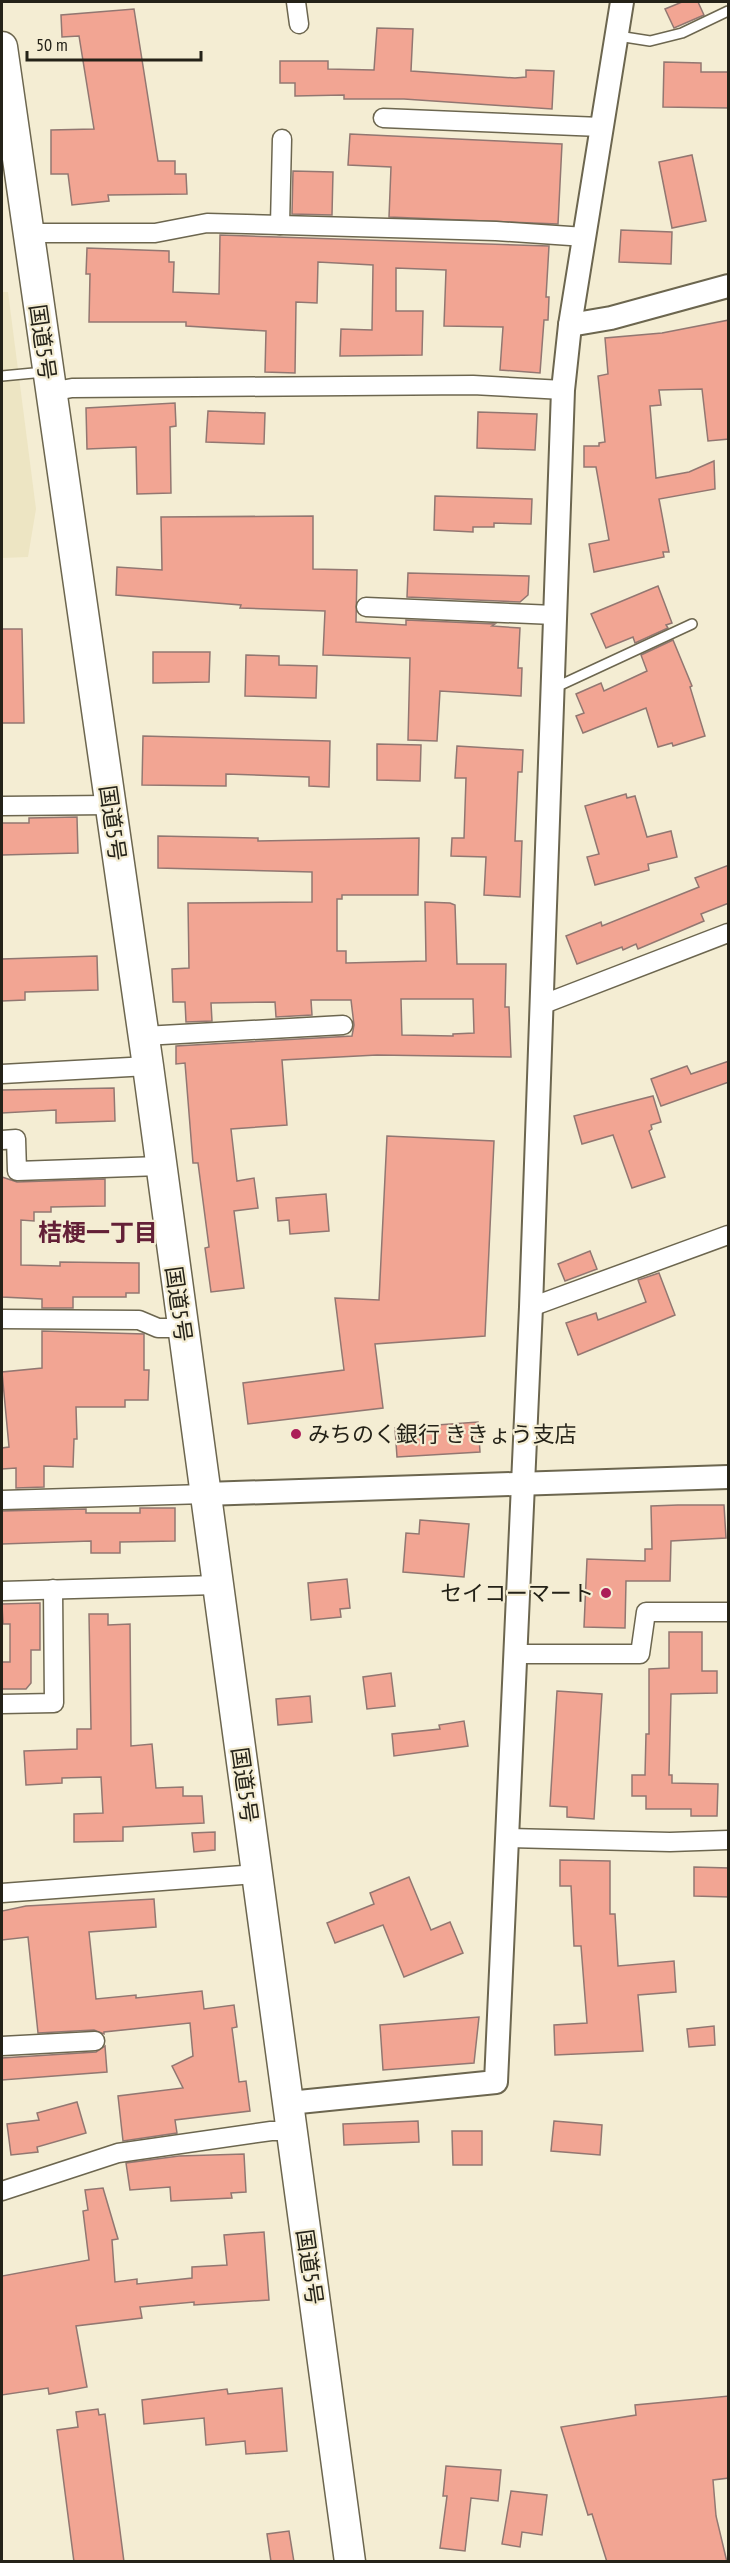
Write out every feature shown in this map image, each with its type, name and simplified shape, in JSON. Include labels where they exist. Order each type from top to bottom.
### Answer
[{"type":"highway","name":"国道5号","points":[[2,47],[6,107],[28,233],[144,1036],[216,1585],[291,2117],[350,2562]]},
{"type":"street","points":[[296,2],[299,24]]},
{"type":"street","points":[[2,2192],[118,2153],[271,2131],[291,2117],[496,2082],[531,1308],[554,615],[564,390],[570,326],[622,2]]},
{"type":"street","points":[[383,118],[601,127]]},
{"type":"street","points":[[280,225],[282,139]]},
{"type":"street","points":[[28,233],[155,233],[207,223],[496,231],[585,237]]},
{"type":"street","points":[[570,326],[612,318],[729,286]]},
{"type":"street","points":[[48,382],[72,388],[473,385],[564,390]]},
{"type":"street","points":[[366,607],[554,615]]},
{"type":"street","points":[[2,806],[110,805]]},
{"type":"street","points":[[541,1005],[729,933]]},
{"type":"street","points":[[144,1036],[343,1026]]},
{"type":"street","points":[[2,1074],[148,1066]]},
{"type":"street","points":[[2,1140],[16,1139],[17,1171],[160,1166]]},
{"type":"street","points":[[531,1308],[729,1235]]},
{"type":"street","points":[[2,1319],[139,1320],[159,1328],[182,1328]]},
{"type":"street","points":[[2,1500],[729,1477]]},
{"type":"street","points":[[2,1591],[216,1585]]},
{"type":"street","points":[[2,1704],[54,1703],[53,1589]]},
{"type":"street","points":[[516,1653],[640,1654],[646,1612],[729,1612]]},
{"type":"street","points":[[508,1838],[670,1842],[729,1840]]},
{"type":"street","points":[[2,1893],[257,1874]]},
{"type":"street","points":[[2,2046],[95,2041]]},
{"type":"lane","points":[[615,36],[650,41],[682,33],[729,11]]},
{"type":"lane","points":[[2,376],[48,382]]},
{"type":"lane","points":[[552,689],[692,624]]},
{"type":"shaded area","points":[[2,292],[8,292],[36,509],[28,557],[2,558]]},
{"type":"building","points":[[682,2],[698,2],[704,15],[674,28],[665,9]]},
{"type":"building","points":[[134,9],[158,161],[175,161],[175,174],[186,174],[187,194],[108,195],[109,201],[72,205],[68,174],[51,174],[51,130],[94,129],[79,36],[62,37],[61,15]]},
{"type":"building","points":[[377,28],[413,29],[411,71],[515,78],[526,77],[526,70],[554,71],[552,109],[404,99],[344,99],[344,95],[295,96],[295,83],[280,83],[280,61],[328,61],[328,69],[374,70]]},
{"type":"building","points":[[664,62],[701,63],[701,72],[729,72],[729,108],[663,107]]},
{"type":"building","points":[[350,134],[562,144],[558,224],[389,217],[391,167],[348,165]]},
{"type":"building","points":[[692,155],[706,221],[672,228],[659,162]]},
{"type":"building","points":[[293,171],[333,172],[332,215],[292,214]]},
{"type":"building","points":[[621,230],[672,232],[671,264],[619,262]]},
{"type":"building","points":[[220,235],[549,246],[546,297],[549,297],[548,320],[544,320],[540,373],[500,370],[503,327],[444,326],[446,270],[396,268],[396,311],[423,311],[422,355],[340,356],[341,329],[372,330],[373,265],[318,262],[317,303],[296,302],[295,373],[265,372],[266,331],[186,326],[186,322],[89,322],[90,274],[86,274],[87,248],[169,251],[169,262],[174,262],[173,292],[219,294]]},
{"type":"building","points":[[729,320],[729,439],[708,441],[702,389],[659,390],[661,405],[650,406],[656,478],[689,472],[714,461],[715,489],[659,499],[669,552],[663,552],[664,557],[594,572],[589,544],[609,540],[596,467],[584,467],[584,446],[599,446],[599,443],[605,442],[598,376],[608,374],[605,338],[662,333]]},
{"type":"building","points":[[175,403],[176,426],[170,427],[171,493],[137,494],[136,447],[87,449],[86,408]]},
{"type":"building","points":[[208,411],[265,413],[264,444],[206,442]]},
{"type":"building","points":[[478,412],[537,414],[535,450],[477,448]]},
{"type":"building","points":[[435,496],[532,499],[531,524],[494,523],[494,527],[473,527],[473,532],[434,530]]},
{"type":"building","points":[[313,516],[313,569],[357,570],[356,622],[406,625],[406,620],[495,624],[492,626],[520,628],[518,668],[522,668],[521,696],[440,691],[437,741],[408,740],[410,658],[323,655],[325,611],[240,608],[241,605],[116,595],[117,567],[162,570],[161,517]]},
{"type":"building","points":[[408,573],[529,576],[528,595],[520,602],[407,597]]},
{"type":"building","points":[[658,586],[672,623],[666,625],[668,628],[635,643],[633,637],[606,648],[591,614]]},
{"type":"building","points":[[2,629],[22,629],[24,723],[2,723]]},
{"type":"building","points":[[673,640],[692,686],[690,687],[705,736],[673,746],[672,743],[658,747],[646,708],[583,733],[576,716],[584,713],[576,694],[601,683],[604,691],[647,671],[641,655]]},
{"type":"building","points":[[153,652],[210,652],[209,682],[153,683]]},
{"type":"building","points":[[246,655],[279,656],[279,665],[317,666],[316,698],[245,696]]},
{"type":"building","points":[[143,736],[330,741],[329,787],[309,786],[309,777],[226,774],[226,786],[142,785]]},
{"type":"building","points":[[377,744],[421,745],[420,781],[377,780]]},
{"type":"building","points":[[457,746],[523,750],[522,772],[518,772],[515,841],[522,841],[520,897],[484,895],[486,857],[451,856],[452,838],[464,838],[466,778],[455,778]]},
{"type":"building","points":[[626,794],[627,798],[635,796],[647,837],[671,831],[677,857],[648,864],[649,870],[595,885],[587,857],[599,854],[585,806]]},
{"type":"building","points":[[77,817],[78,853],[2,855],[2,823],[29,823],[29,818]]},
{"type":"building","points":[[158,836],[258,838],[258,841],[419,838],[418,895],[342,895],[342,899],[337,899],[337,951],[346,951],[346,963],[426,961],[425,902],[450,903],[455,905],[457,964],[506,964],[505,1007],[509,1007],[511,1057],[377,1055],[282,1060],[287,1125],[231,1129],[237,1181],[254,1178],[258,1208],[234,1211],[244,1288],[211,1292],[205,1248],[209,1247],[198,1163],[193,1163],[185,1063],[176,1064],[176,1046],[352,1036],[354,1025],[351,1000],[311,1000],[312,1015],[276,1017],[275,1002],[211,1003],[212,1021],[186,1022],[185,1002],[173,1002],[172,969],[189,968],[188,903],[312,902],[312,872],[158,868]],"holes":[[[401,999],[473,999],[474,1033],[453,1034],[453,1036],[402,1035]]]},
{"type":"building","points":[[729,865],[729,903],[701,914],[704,921],[638,949],[636,944],[623,950],[622,947],[577,964],[566,936],[601,922],[602,926],[699,887],[695,878]]},
{"type":"building","points":[[97,956],[98,990],[25,992],[25,1000],[2,1001],[2,959]]},
{"type":"building","points":[[729,1061],[729,1082],[661,1106],[651,1079],[687,1066],[691,1074]]},
{"type":"building","points":[[114,1088],[115,1121],[56,1123],[56,1110],[2,1113],[2,1090]]},
{"type":"building","points":[[653,1096],[661,1122],[651,1125],[652,1129],[649,1131],[665,1177],[632,1188],[613,1135],[582,1144],[574,1116]]},
{"type":"building","points":[[387,1136],[494,1141],[485,1336],[375,1344],[383,1408],[248,1424],[243,1383],[344,1370],[335,1298],[379,1300]]},
{"type":"building","points":[[2,1177],[17,1182],[105,1179],[105,1206],[51,1207],[51,1212],[34,1212],[34,1221],[21,1220],[21,1265],[60,1266],[60,1262],[139,1263],[139,1293],[126,1293],[126,1297],[73,1297],[73,1308],[42,1308],[42,1299],[2,1297]]},
{"type":"building","points":[[326,1194],[329,1231],[290,1234],[289,1220],[278,1221],[276,1198]]},
{"type":"building","points":[[590,1251],[597,1269],[565,1281],[558,1264]]},
{"type":"building","points":[[659,1273],[675,1315],[578,1355],[566,1323],[596,1313],[598,1320],[646,1302],[638,1280]]},
{"type":"building","points":[[42,1331],[144,1334],[144,1370],[149,1370],[148,1400],[125,1400],[125,1407],[76,1407],[77,1439],[74,1439],[73,1467],[44,1466],[44,1487],[16,1488],[16,1468],[2,1469],[2,1448],[9,1447],[2,1372],[42,1368]]},
{"type":"building","points":[[478,1422],[480,1452],[397,1457],[395,1428]]},
{"type":"building","points":[[724,1505],[726,1538],[671,1541],[670,1581],[626,1581],[625,1628],[584,1627],[587,1559],[645,1561],[645,1549],[652,1549],[651,1506]]},
{"type":"building","points":[[140,1508],[175,1508],[175,1541],[120,1542],[120,1553],[91,1553],[91,1541],[2,1544],[2,1511],[86,1509],[86,1513],[140,1513]]},
{"type":"building","points":[[420,1520],[469,1524],[464,1577],[403,1572],[406,1533],[419,1534]]},
{"type":"building","points":[[347,1579],[350,1608],[340,1609],[341,1617],[311,1620],[308,1583]]},
{"type":"building","points":[[40,1603],[40,1650],[31,1650],[31,1683],[26,1689],[2,1689],[2,1662],[10,1662],[10,1624],[3,1624],[2,1604]]},
{"type":"building","points":[[89,1614],[108,1614],[108,1625],[130,1624],[131,1746],[152,1744],[156,1788],[183,1787],[183,1796],[202,1796],[204,1823],[123,1827],[123,1841],[74,1842],[74,1814],[103,1813],[101,1777],[62,1778],[62,1783],[26,1785],[24,1751],[77,1749],[77,1729],[91,1729]]},
{"type":"building","points":[[669,1632],[702,1632],[702,1671],[717,1671],[717,1693],[671,1694],[669,1775],[672,1775],[672,1783],[718,1784],[717,1816],[691,1816],[691,1809],[646,1809],[646,1796],[632,1796],[632,1775],[645,1775],[646,1734],[649,1734],[649,1669],[669,1668]]},
{"type":"building","points":[[391,1673],[395,1706],[367,1709],[363,1677]]},
{"type":"building","points":[[557,1691],[602,1694],[594,1819],[567,1817],[567,1807],[550,1806]]},
{"type":"building","points":[[310,1696],[312,1722],[278,1725],[276,1699]]},
{"type":"building","points":[[464,1721],[468,1746],[394,1756],[392,1734],[440,1729],[439,1725]]},
{"type":"building","points":[[215,1832],[215,1850],[194,1852],[192,1833]]},
{"type":"building","points":[[560,1860],[610,1861],[610,1914],[615,1914],[618,1966],[674,1961],[676,1992],[638,1995],[643,2051],[555,2055],[554,2025],[587,2023],[581,1946],[574,1946],[571,1886],[560,1886]]},
{"type":"building","points":[[694,1867],[729,1868],[729,1897],[694,1896]]},
{"type":"building","points":[[409,1877],[431,1930],[450,1922],[463,1953],[404,1977],[383,1925],[335,1943],[327,1923],[374,1904],[370,1893]]},
{"type":"building","points":[[154,1899],[156,1927],[89,1932],[96,1999],[136,1995],[136,1998],[202,1991],[204,2009],[234,2005],[237,2027],[232,2028],[239,2082],[246,2081],[250,2111],[175,2120],[177,2133],[123,2141],[118,2096],[183,2088],[172,2066],[193,2056],[190,2023],[104,2032],[104,2034],[94,2030],[38,2033],[28,1937],[2,1940],[2,1911],[26,1906]]},
{"type":"building","points":[[479,2017],[474,2063],[383,2070],[380,2025]]},
{"type":"building","points":[[714,2026],[715,2045],[689,2047],[687,2029]]},
{"type":"building","points":[[105,2046],[107,2072],[2,2080],[2,2058],[96,2052]]},
{"type":"building","points":[[77,2102],[86,2133],[37,2147],[38,2152],[11,2155],[7,2124],[39,2120],[37,2113]]},
{"type":"building","points":[[418,2121],[419,2142],[344,2145],[343,2124]]},
{"type":"building","points":[[554,2121],[602,2125],[600,2155],[551,2151]]},
{"type":"building","points":[[452,2131],[482,2131],[482,2165],[453,2165]]},
{"type":"building","points":[[244,2154],[246,2192],[231,2193],[232,2198],[171,2201],[170,2187],[130,2190],[126,2163],[179,2156]]},
{"type":"building","points":[[103,2188],[118,2239],[112,2240],[115,2282],[137,2279],[137,2284],[192,2278],[192,2267],[227,2265],[224,2235],[264,2232],[269,2300],[194,2305],[194,2302],[140,2307],[142,2318],[76,2326],[87,2387],[49,2394],[48,2388],[2,2395],[2,2276],[89,2260],[83,2211],[88,2210],[85,2190]]},
{"type":"building","points":[[282,2388],[287,2451],[246,2454],[245,2441],[206,2445],[204,2418],[144,2424],[142,2400],[227,2389],[228,2394]]},
{"type":"building","points":[[729,2396],[729,2478],[713,2480],[716,2516],[727,2562],[607,2562],[592,2514],[588,2515],[561,2427],[636,2415],[635,2405]]},
{"type":"building","points":[[98,2409],[99,2415],[105,2414],[124,2562],[74,2562],[57,2430],[78,2427],[76,2412]]},
{"type":"building","points":[[446,2466],[501,2470],[498,2501],[471,2498],[465,2551],[440,2548],[447,2496],[443,2496]]},
{"type":"building","points":[[511,2491],[547,2495],[542,2535],[522,2532],[520,2547],[502,2544]]},
{"type":"building","points":[[289,2531],[294,2562],[271,2562],[267,2534]]},
{"type":"place","name":"みちのく銀行 ききょう支店","points":[[296,1434]]},
{"type":"place","name":"セイコーマート","points":[[606,1593]]},
{"type":"district","name":"桔梗一丁目","points":[[98,1233]]}]
